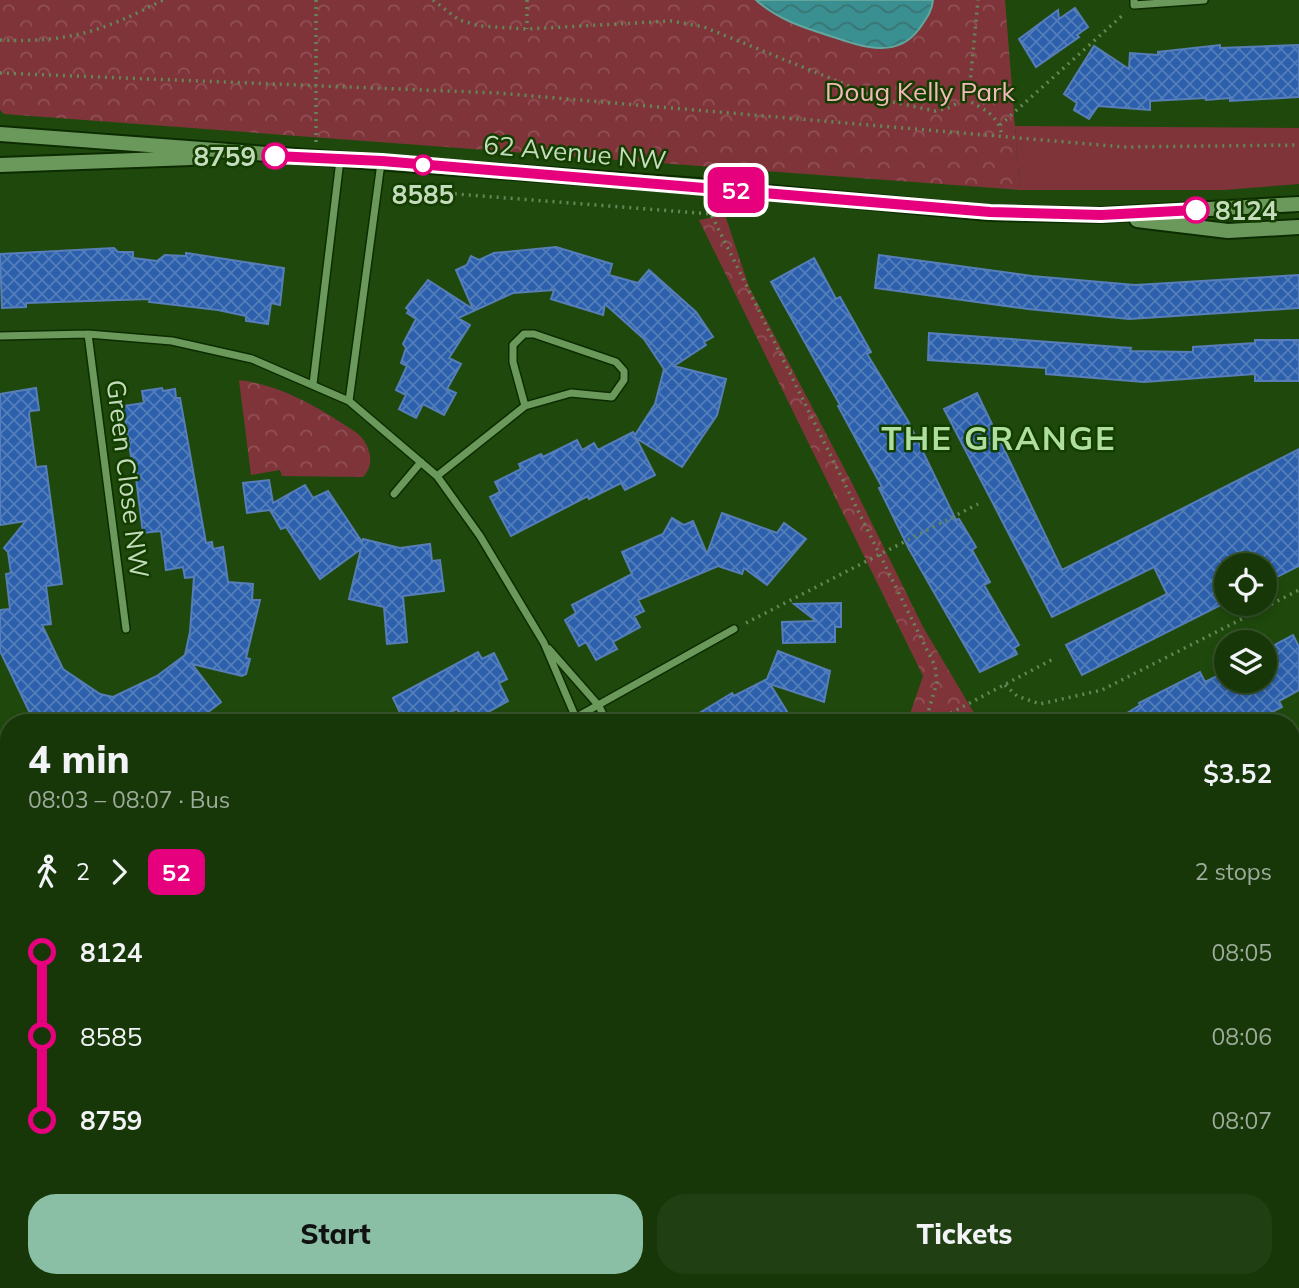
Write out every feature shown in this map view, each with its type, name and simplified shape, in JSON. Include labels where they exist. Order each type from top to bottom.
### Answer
[{"type":"main road","name":"62 Avenue NW","points":[[0,134],[255,155],[382,161],[990,212],[1101,215],[1299,204]]},
{"type":"main road","name":"62 Avenue NW","points":[[0,165],[255,155]]},
{"type":"main road","name":"62 Avenue NW","points":[[1101,215],[1228,231],[1299,227]]},
{"type":"street","points":[[1134,2],[1204,0]]},
{"type":"street","points":[[313,384],[340,160]]},
{"type":"street","points":[[349,401],[382,161]]},
{"type":"street","points":[[0,336],[88,334],[172,341],[252,359],[349,401],[437,476],[480,536],[544,643],[574,714]]},
{"type":"street","name":"Green Close NW","points":[[88,334],[126,629]]},
{"type":"street","points":[[437,476],[525,406],[571,393],[612,397],[624,380],[624,371],[616,362],[534,334],[524,334],[513,345],[513,362],[525,406]]},
{"type":"street","points":[[394,494],[421,462]]},
{"type":"street","points":[[584,714],[734,629]]},
{"type":"street","points":[[544,643],[599,706],[603,714]]},
{"type":"path","points":[[0,40],[58,41],[95,32],[163,0]]},
{"type":"path","points":[[315,158],[316,0]]},
{"type":"path","points":[[433,0],[445,12],[469,23],[527,29],[671,21],[704,27],[884,100],[934,111],[948,108],[965,99],[970,84],[978,0]]},
{"type":"path","points":[[527,0],[527,29]]},
{"type":"path","points":[[1000,125],[1134,2]]},
{"type":"path","points":[[0,73],[316,84],[594,100],[1124,147],[1299,145]]},
{"type":"path","points":[[965,99],[994,115],[1000,125],[1002,138]]},
{"type":"path","points":[[378,188],[711,214],[935,666],[937,682],[928,714]]},
{"type":"path","points":[[734,629],[978,504]]},
{"type":"path","points":[[1005,685],[1017,696],[1040,704],[1102,690],[1299,590]]},
{"type":"path","points":[[949,714],[1055,658]]},
{"type":"green space","name":"Doug Kelly Park","points":[[0,0],[1005,0],[1020,190],[4,114],[0,110]]},
{"type":"green space","points":[[1015,126],[1299,128],[1299,184],[1224,190],[1020,190]]},
{"type":"green space","points":[[725,215],[749,287],[854,487],[923,627],[975,714],[910,714],[923,676],[699,220]]},
{"type":"green space","points":[[239,380],[286,393],[357,433],[370,454],[367,472],[363,477],[282,476],[280,470],[251,475]]},
{"type":"water","points":[[756,0],[933,0],[926,19],[909,39],[899,45],[874,48],[806,28],[780,17]]},
{"type":"building","points":[[1075,8],[1088,27],[1077,35],[1079,37],[1036,67],[1019,39],[1058,10],[1059,19]]},
{"type":"building","points":[[1220,45],[1220,48],[1299,45],[1299,97],[1230,101],[1230,98],[1206,98],[1150,101],[1150,110],[1098,106],[1089,119],[1074,110],[1077,103],[1064,94],[1094,46],[1129,69],[1130,53],[1158,55],[1158,52]]},
{"type":"building","points":[[556,247],[612,264],[609,275],[638,283],[649,270],[696,312],[713,337],[704,342],[706,345],[674,366],[726,379],[717,415],[682,467],[636,438],[655,475],[625,490],[621,483],[589,499],[588,496],[511,536],[490,497],[500,492],[495,482],[521,469],[519,464],[541,454],[543,457],[577,440],[582,450],[594,443],[598,450],[633,432],[635,435],[655,404],[664,369],[644,339],[605,304],[603,315],[551,299],[554,290],[513,293],[458,318],[470,325],[449,358],[461,364],[447,389],[456,393],[444,415],[423,404],[416,418],[399,409],[406,395],[396,390],[407,366],[401,363],[406,348],[403,344],[416,319],[407,313],[409,310],[406,308],[428,280],[473,309],[456,270],[467,265],[471,256],[479,260],[494,253]]},
{"type":"building","points":[[114,248],[118,252],[133,252],[133,258],[157,261],[165,255],[186,256],[186,253],[284,268],[280,305],[271,303],[268,324],[246,321],[246,316],[218,310],[149,302],[150,299],[26,303],[26,307],[2,308],[0,254]]},
{"type":"building","points":[[879,255],[1032,276],[1135,285],[1299,275],[1299,308],[1129,319],[1028,309],[875,288]]},
{"type":"building","points":[[814,258],[836,299],[840,297],[871,352],[867,354],[908,421],[956,520],[959,519],[976,547],[972,550],[990,582],[984,585],[1019,645],[1014,648],[1017,654],[980,672],[909,549],[879,488],[882,487],[838,406],[840,405],[771,282]]},
{"type":"building","points":[[929,333],[1131,348],[1130,351],[1193,352],[1193,347],[1255,343],[1255,340],[1299,340],[1299,381],[1255,381],[1255,374],[1144,382],[1046,374],[1046,368],[928,360]]},
{"type":"building","points":[[36,388],[39,410],[30,411],[29,414],[36,467],[46,466],[62,584],[46,586],[51,624],[42,625],[63,669],[100,694],[113,697],[157,676],[185,655],[190,632],[194,577],[185,578],[183,567],[166,570],[161,531],[143,533],[133,455],[131,456],[123,406],[144,403],[142,391],[175,389],[176,398],[180,398],[206,543],[212,542],[213,549],[223,547],[228,582],[253,584],[252,600],[260,600],[246,658],[250,659],[246,674],[242,676],[192,664],[221,702],[206,714],[34,714],[29,711],[0,651],[0,610],[10,609],[6,574],[11,573],[8,552],[4,548],[26,521],[0,525],[0,394]]},
{"type":"building","points":[[977,393],[1062,570],[1299,449],[1299,566],[1277,577],[1277,553],[1214,553],[1214,609],[1082,675],[1066,645],[1167,594],[1154,567],[1052,617],[944,409]]},
{"type":"building","points":[[269,480],[273,503],[305,485],[313,498],[328,491],[362,542],[363,539],[400,548],[430,544],[432,561],[440,560],[444,591],[403,596],[407,642],[387,644],[384,607],[349,599],[361,549],[320,579],[286,527],[281,529],[270,510],[247,513],[243,483]]},
{"type":"building","points":[[722,513],[777,533],[784,523],[806,539],[767,585],[744,568],[742,574],[718,566],[638,600],[644,611],[634,616],[640,627],[613,642],[617,649],[596,660],[586,642],[579,646],[565,620],[576,613],[572,605],[632,574],[622,552],[663,534],[672,518],[684,525],[693,521],[707,554]]},
{"type":"building","points":[[841,603],[841,627],[835,627],[835,642],[783,643],[782,622],[816,621],[794,604]]},
{"type":"building","points":[[1293,635],[1299,647],[1299,690],[1279,701],[1282,707],[1268,714],[1126,714],[1140,705],[1139,703],[1200,672],[1205,682],[1214,678],[1214,693],[1277,693],[1277,644]]},
{"type":"building","points":[[778,651],[830,671],[824,702],[770,684],[788,714],[698,714],[732,693],[734,696],[767,679]]},
{"type":"building","points":[[478,652],[482,659],[494,653],[507,679],[499,683],[508,701],[484,714],[460,714],[457,709],[447,714],[401,714],[393,698]]},
{"type":"bus line","name":"52","points":[[275,156],[382,161],[990,212],[1101,215],[1196,210]]},
{"type":"place","name":"8759","points":[[275,156]]},
{"type":"place","name":"8585","points":[[423,165]]},
{"type":"place","name":"8124","points":[[1196,210]]},
{"type":"district","name":"THE GRANGE","points":[[999,437]]}]
